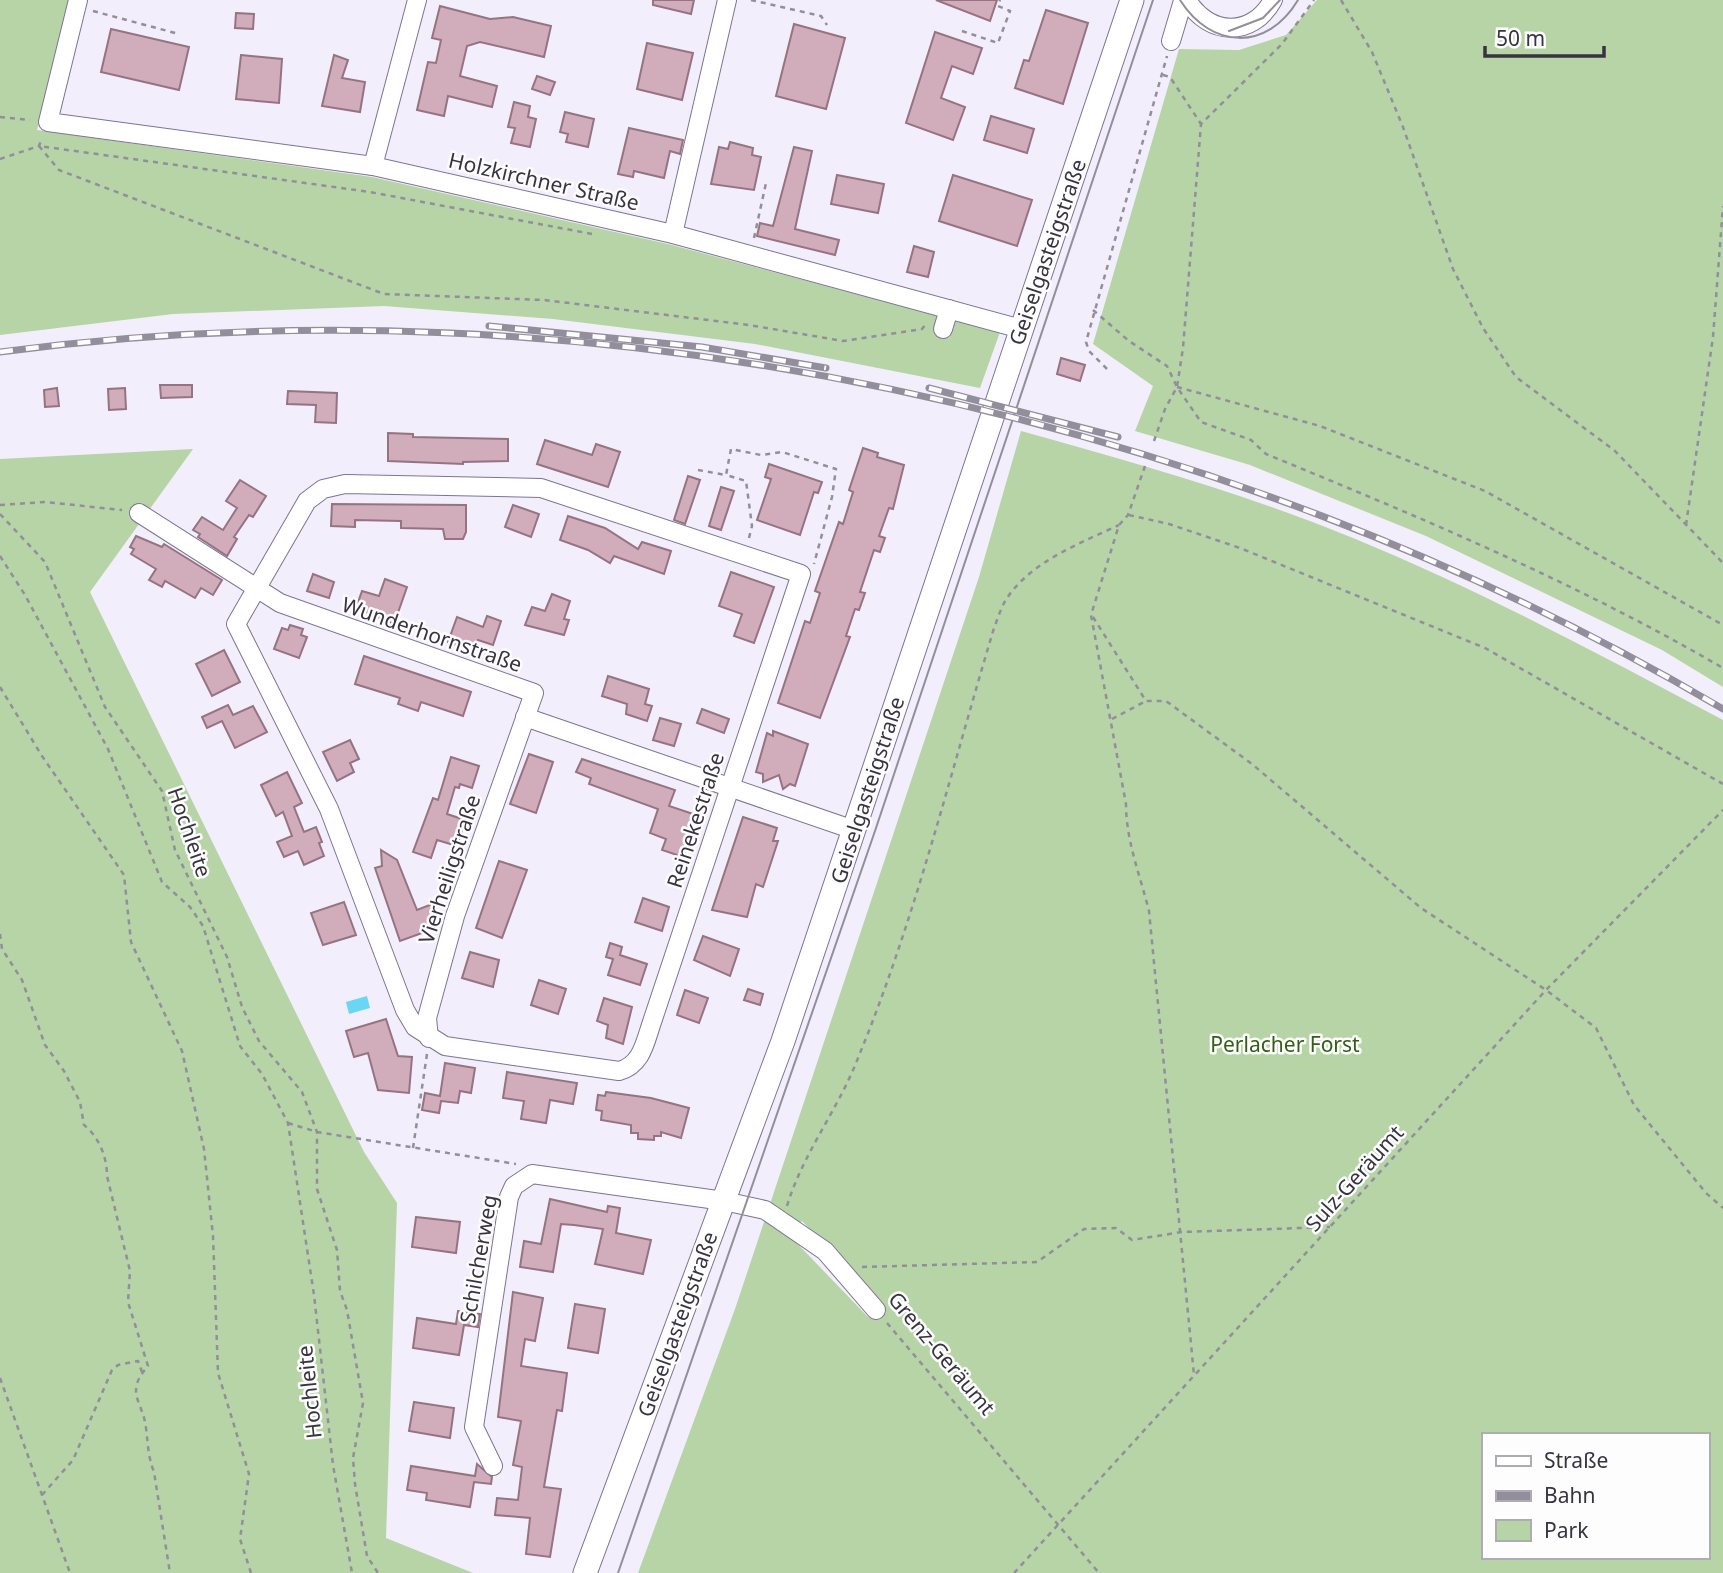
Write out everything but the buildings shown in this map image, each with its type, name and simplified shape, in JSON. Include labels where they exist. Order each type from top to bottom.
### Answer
[{"type":"main road","name":"Geiselgasteigstraße","points":[[585,1573],[783,1041],[1132,0]]},
{"type":"street","points":[[373,166],[417,0]]},
{"type":"street","points":[[673,234],[727,0]]},
{"type":"street","points":[[1187,0],[1197,15],[1208,23],[1229,29],[1246,25],[1262,16],[1273,0]]},
{"type":"street","points":[[1171,41],[1187,0]]},
{"type":"street","points":[[48,122],[77,4]]},
{"type":"street","name":"Holzkirchner Straße","points":[[48,122],[373,166],[673,234],[946,321],[1021,329]]},
{"type":"street","points":[[429,1038],[415,1027],[405,1010],[329,809],[236,624],[307,501],[323,489],[345,484],[541,488],[801,574]]},
{"type":"street","name":"Wunderhornstraße","points":[[139,513],[256,589],[291,608],[534,693],[525,717]]},
{"type":"street","name":"Reinekestraße","points":[[429,1038],[445,1045],[619,1072],[631,1068],[640,1056],[652,1022],[801,574]]},
{"type":"street","points":[[525,717],[729,790],[853,830]]},
{"type":"street","name":"Vierheiligstraße","points":[[429,1038],[427,1018],[455,916],[525,717]]},
{"type":"street","points":[[532,1174],[723,1201]]},
{"type":"street","name":"Schilcherweg","points":[[493,1466],[474,1427],[509,1198],[514,1186],[532,1174]]},
{"type":"street","name":"Grenz-Geräumt","points":[[723,1201],[765,1210],[782,1220],[825,1251],[876,1310]]},
{"type":"path","points":[[751,0],[821,16],[827,25]]},
{"type":"path","points":[[962,31],[998,43],[1010,11],[998,6],[1000,0]]},
{"type":"path","points":[[1201,124],[1282,44],[1314,0]]},
{"type":"path","points":[[1341,0],[1372,52],[1403,127],[1453,269],[1483,328],[1516,377],[1615,451],[1723,563]]},
{"type":"path","points":[[77,4],[179,34]]},
{"type":"path","points":[[1107,369],[1089,351],[1086,342],[1171,41]]},
{"type":"path","points":[[1154,441],[1177,387],[1193,249],[1201,124],[1170,78],[1162,74]]},
{"type":"path","points":[[0,117],[48,122],[39,146]]},
{"type":"path","points":[[39,146],[60,170],[384,294],[544,300],[749,325],[843,341],[922,329],[930,320],[946,321]]},
{"type":"path","points":[[0,159],[39,146],[370,192],[600,236]]},
{"type":"path","points":[[753,241],[766,183]]},
{"type":"path","points":[[1686,525],[1713,337],[1723,206]]},
{"type":"path","points":[[1093,310],[1129,341],[1167,366],[1177,387],[1201,422],[1251,440],[1266,454],[1399,508],[1547,575],[1723,668]]},
{"type":"path","points":[[1177,387],[1320,426],[1485,491],[1723,625]]},
{"type":"path","points":[[726,475],[731,449],[761,456],[782,452],[836,469],[832,497],[813,566],[801,574]]},
{"type":"path","points":[[792,1190],[796,1175],[858,1060],[870,1028],[903,932],[993,628],[1007,598],[1029,574],[1065,551],[1119,525],[1128,515],[1145,466]]},
{"type":"path","points":[[698,470],[746,481],[752,526],[749,537]]},
{"type":"path","points":[[0,505],[45,502],[139,513]]},
{"type":"path","name":"Hochleite","points":[[0,514],[45,562],[106,707],[162,791],[175,850],[227,957],[242,1007],[259,1041],[302,1092],[317,1132],[317,1189],[337,1250],[340,1291],[347,1310],[361,1382],[363,1403],[354,1458],[355,1484],[367,1556],[378,1573]]},
{"type":"path","points":[[1128,515],[1169,524],[1240,548],[1485,648],[1723,785]]},
{"type":"path","points":[[1119,525],[1091,615],[1126,804],[1126,835],[1136,858],[1149,911],[1195,1376]]},
{"type":"path","name":"Hochleite","points":[[0,556],[25,595],[108,749],[162,882],[190,907],[203,926],[240,1046],[262,1074],[288,1123],[314,1295],[333,1465],[352,1573]]},
{"type":"path","points":[[1091,615],[1146,701]]},
{"type":"path","points":[[0,687],[42,756],[124,874],[131,942],[182,1051],[204,1149],[213,1236],[218,1373],[249,1474],[240,1539],[251,1573]]},
{"type":"path","points":[[1112,719],[1146,701],[1166,701],[1252,764],[1421,908],[1546,990],[1596,1028],[1634,1105],[1706,1193],[1723,1208]]},
{"type":"path","name":"Sulz-Geräumt","points":[[1014,1573],[1546,990],[1723,810]]},
{"type":"path","points":[[0,934],[2,949],[22,980],[45,1045],[80,1102],[84,1125],[94,1133],[107,1162],[107,1176],[130,1271],[128,1302],[148,1366],[138,1377],[135,1396],[146,1424],[149,1459],[154,1472],[170,1573]]},
{"type":"path","points":[[413,1148],[429,1038]]},
{"type":"path","points":[[288,1123],[317,1132],[518,1165],[532,1174]]},
{"type":"path","points":[[848,1277],[860,1267],[1037,1262],[1084,1229],[1116,1228],[1132,1240],[1182,1232],[1330,1227]]},
{"type":"path","name":"Grenz-Geräumt","points":[[876,1310],[1098,1573]]},
{"type":"path","points":[[42,1495],[73,1460],[112,1370],[118,1365],[138,1361],[142,1372]]},
{"type":"path","points":[[0,1378],[70,1573]]},
{"type":"green space","points":[[0,0],[70,0],[37,130],[372,177],[668,244],[1000,332],[980,388],[755,344],[553,319],[384,306],[173,314],[0,335]]},
{"type":"green space","points":[[1317,0],[1723,0],[1723,687],[1662,650],[1426,536],[1250,465],[1135,431],[1153,386],[1093,344],[1179,49],[1239,50],[1286,35]]},
{"type":"green space","name":"Perlacher Forst","points":[[1021,431],[1230,493],[1353,538],[1494,602],[1723,720],[1723,1573],[638,1573],[735,1309],[979,577]],"holes":[[[802,1221],[881,1303],[868,1317],[789,1235]]]},
{"type":"green space","points":[[193,449],[90,592],[364,1152],[397,1203],[386,1538],[473,1573],[0,1573],[0,459]]},
{"type":"water","points":[[367,996],[370,1008],[349,1014],[346,1002]]},
{"type":"tram line","points":[[618,1573],[875,831],[1153,0]]},
{"type":"tram line","points":[[1180,0],[1207,28],[1239,38],[1255,36],[1271,29],[1298,0]]},
{"type":"tram line","points":[[1229,31],[1263,18],[1280,0]]},
{"type":"railway","points":[[489,326],[702,347],[826,368]]},
{"type":"railway","points":[[0,352],[221,333],[445,333],[669,352],[891,389],[1109,444],[1322,516],[1527,605],[1723,709]]},
{"type":"railway","points":[[929,388],[1118,437]]}]
